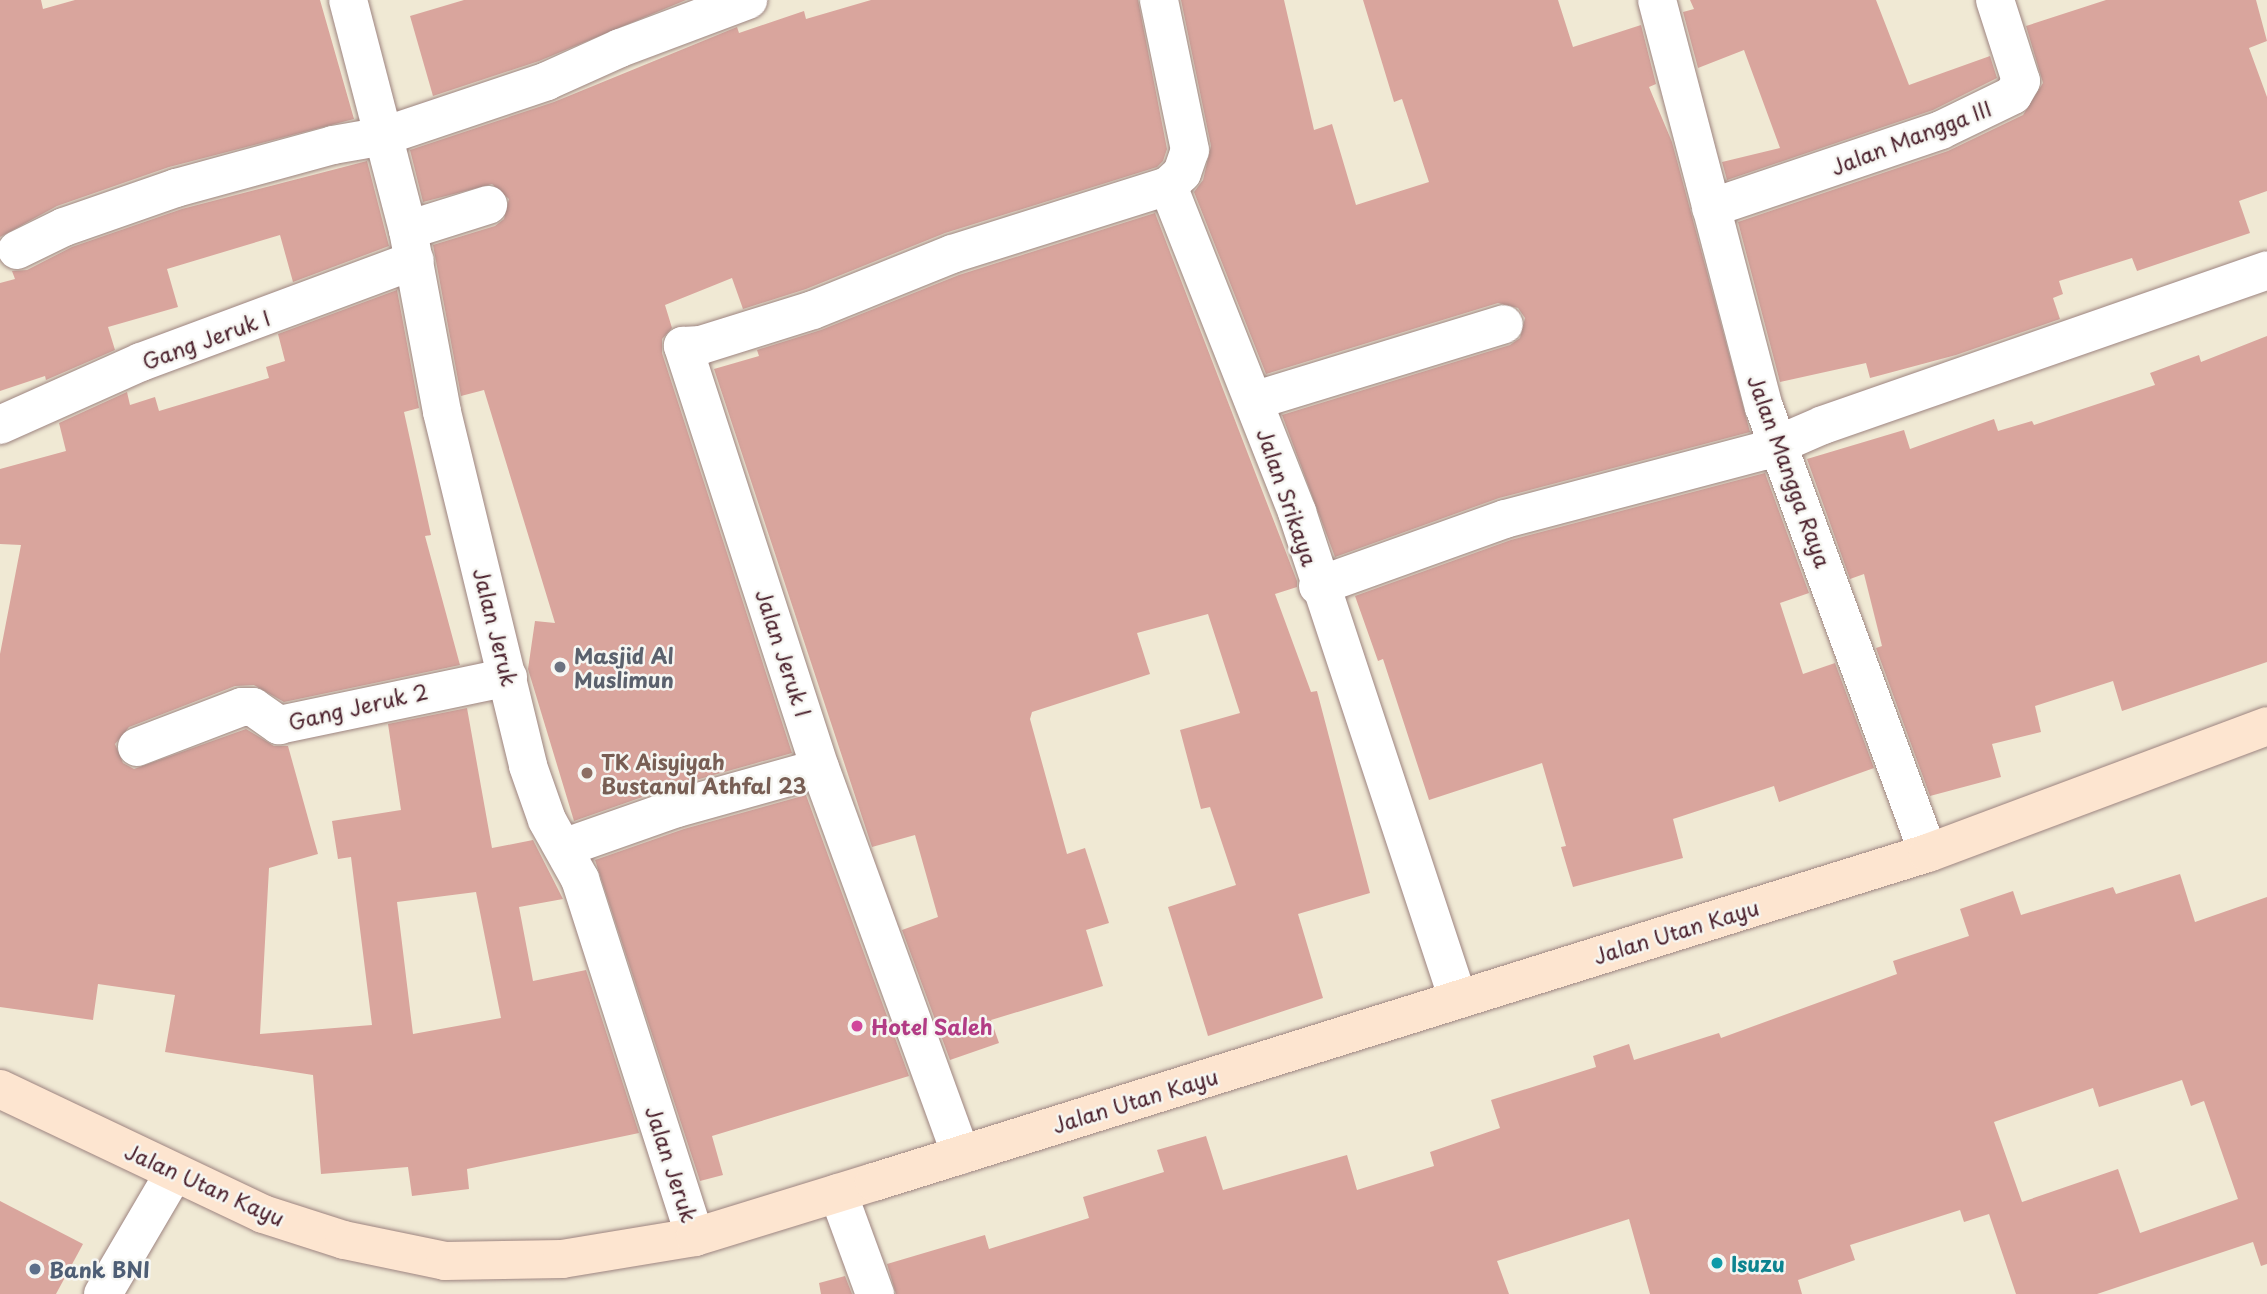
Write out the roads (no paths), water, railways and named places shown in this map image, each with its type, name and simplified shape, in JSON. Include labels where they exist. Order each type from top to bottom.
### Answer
[{"type":"street","name":"Jalan Jeruk","points":[[348,0],[411,245],[442,412],[528,766],[547,820],[566,847],[695,1237]]},
{"type":"street","points":[[17,250],[65,227],[176,188],[333,145],[384,136],[547,81],[620,48],[748,0]]},
{"type":"street","points":[[1158,0],[1190,150],[1182,173],[1168,186]]},
{"type":"street","name":"Jalan Mangga Raya","points":[[1657,0],[1764,407],[1780,444],[1928,853]]},
{"type":"street","name":"Jalan Mangga III","points":[[1712,208],[1907,142],[2013,95],[2021,81],[1995,0]]},
{"type":"street","name":"Jalan Jeruk I","points":[[961,1155],[820,768],[682,346],[701,345],[813,310],[953,254],[1168,186]]},
{"type":"street","name":"Jalan Srikaya","points":[[1168,186],[1255,400],[1458,999]]},
{"type":"street","name":"Gang Jeruk I","points":[[0,425],[411,245],[488,205]]},
{"type":"street","points":[[1318,586],[1505,519],[1780,444],[1823,425],[2267,270]]},
{"type":"street","points":[[1255,400],[1504,324]]},
{"type":"street","name":"Gang Jeruk 2","points":[[137,747],[242,707],[253,707],[279,725],[508,677]]},
{"type":"street","name":"Jalan Utan Kayu","points":[[0,1089],[174,1173],[275,1218],[344,1240],[445,1261],[562,1259],[695,1237],[1928,853],[2267,726]]},
{"type":"street","points":[[566,847],[677,808],[820,768]]},
{"type":"street","points":[[103,1294],[174,1173]]},
{"type":"street","points":[[838,1193],[875,1294]]},
{"type":"place","name":"Masjid Al Muslimun","points":[[560,667]]},
{"type":"place","name":"TK Aisyiyah Bustanul Athfal 23","points":[[587,773]]},
{"type":"place","name":"Hotel Saleh","points":[[857,1026]]},
{"type":"place","name":"Isuzu","points":[[1717,1263]]},
{"type":"place","name":"Bank BNI","points":[[35,1269]]}]
